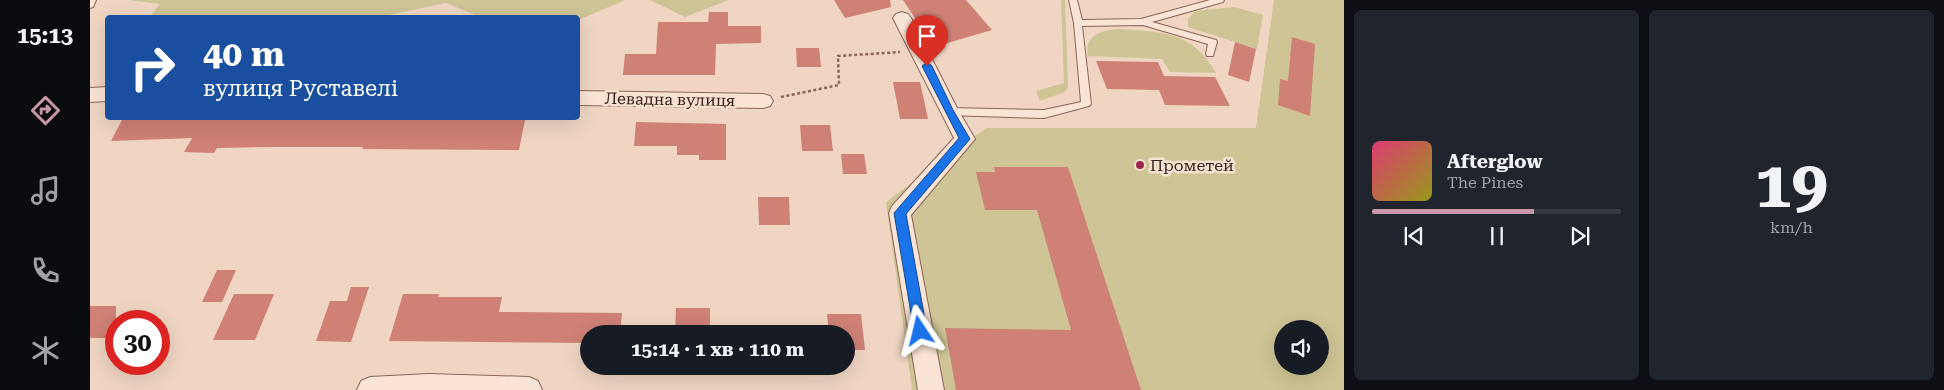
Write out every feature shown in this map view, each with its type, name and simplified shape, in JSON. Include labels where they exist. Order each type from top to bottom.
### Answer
[{"type":"street","points":[[902,18],[949,112],[965,139],[900,213],[931,390]]},
{"type":"street","points":[[90,95],[105,94]]},
{"type":"street","name":"Левадна вулиця","points":[[580,98],[763,100]]},
{"type":"street","points":[[370,390],[429,386],[529,390]]},
{"type":"lane","points":[[90,5],[92,0]]},
{"type":"lane","points":[[949,112],[1044,114],[1086,104],[1078,23],[1073,0]]},
{"type":"lane","points":[[1078,23],[1143,22],[1220,0]]},
{"type":"lane","points":[[1143,22],[1213,42],[1210,54]]},
{"type":"path","points":[[763,100],[839,85],[838,56],[920,51]]},
{"type":"shaded area","points":[[128,0],[625,0],[580,19],[580,15],[475,15],[446,3],[388,15],[151,15],[160,4]]},
{"type":"shaded area","points":[[650,0],[729,0],[685,17]]},
{"type":"shaded area","points":[[1061,0],[1065,0],[1068,87],[1065,92],[1040,101],[1036,91],[1064,83]]},
{"type":"shaded area","name":"Прометей","points":[[1274,0],[1344,0],[1344,390],[912,390],[886,202],[986,128],[1256,128]]},
{"type":"shaded area","points":[[1234,7],[1263,15],[1257,49],[1188,27],[1188,19],[1195,11]]},
{"type":"shaded area","points":[[1117,29],[1147,31],[1174,36],[1196,48],[1207,59],[1216,73],[1170,72],[1162,59],[1088,56],[1087,49],[1091,39],[1099,33]]},
{"type":"building","points":[[834,0],[890,0],[891,7],[845,18]]},
{"type":"building","points":[[903,0],[966,0],[992,30],[934,47]]},
{"type":"building","points":[[709,12],[728,12],[728,26],[761,26],[761,43],[716,44],[715,75],[623,75],[625,54],[656,54],[658,22],[708,22]]},
{"type":"building","points":[[1292,37],[1315,44],[1310,116],[1278,105],[1280,79],[1288,81]]},
{"type":"building","points":[[1235,42],[1256,49],[1249,82],[1228,75]]},
{"type":"building","points":[[796,48],[819,48],[821,67],[797,67]]},
{"type":"building","points":[[1096,61],[1158,62],[1164,76],[1215,77],[1230,106],[1165,105],[1159,90],[1107,89]]},
{"type":"building","points":[[893,82],[920,82],[928,119],[900,119]]},
{"type":"building","points":[[122,120],[525,120],[519,150],[274,147],[217,148],[214,153],[184,152],[192,138],[111,141]]},
{"type":"building","points":[[636,122],[726,124],[726,160],[699,160],[699,155],[677,155],[677,146],[634,146]]},
{"type":"building","points":[[800,125],[830,125],[833,151],[802,151]]},
{"type":"building","points":[[841,154],[864,154],[867,174],[843,174]]},
{"type":"building","points":[[994,167],[1068,167],[1141,390],[956,390],[945,328],[1071,330],[1037,210],[985,210],[976,172],[995,172]]},
{"type":"building","points":[[758,197],[789,197],[790,225],[759,225]]},
{"type":"building","points":[[217,270],[236,270],[222,302],[202,302]]},
{"type":"building","points":[[351,287],[369,287],[351,342],[316,341],[330,301],[347,301]]},
{"type":"building","points":[[234,294],[274,294],[255,340],[213,340]]},
{"type":"building","points":[[403,294],[439,294],[438,297],[502,297],[499,312],[622,313],[621,325],[580,325],[580,343],[389,341]]},
{"type":"building","points":[[90,306],[116,306],[116,310],[105,310],[105,338],[90,338]]},
{"type":"building","points":[[676,308],[710,308],[710,325],[675,325]]},
{"type":"building","points":[[827,314],[861,314],[865,350],[855,350],[855,325],[828,325]]},
{"type":"place","name":"Прометей","points":[[1140,165]]},
{"type":"route","points":[[920,331],[900,213],[965,139],[949,112],[927,66]]}]
